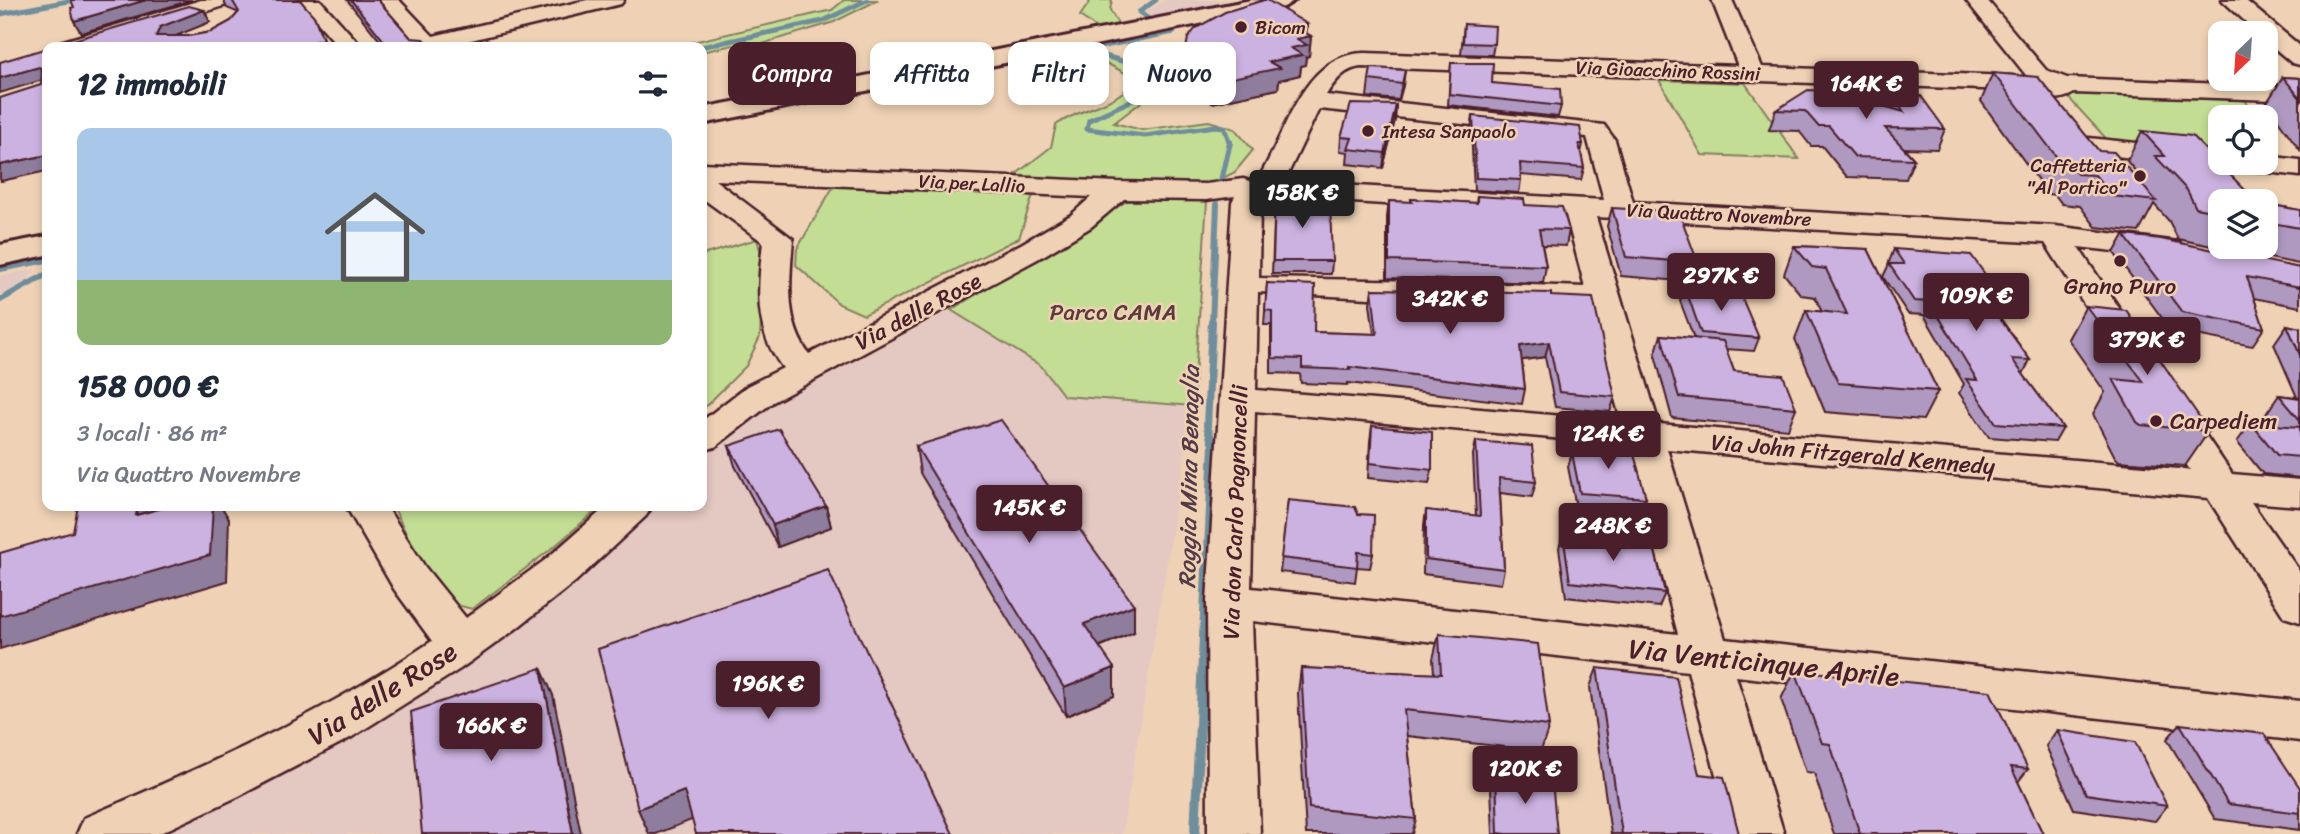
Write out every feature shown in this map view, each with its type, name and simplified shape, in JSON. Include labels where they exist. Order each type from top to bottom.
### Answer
[{"type":"main road","points":[[707,115],[1272,2]]},
{"type":"main road","points":[[0,255],[42,247]]},
{"type":"street","points":[[308,0],[346,42]]},
{"type":"street","points":[[387,0],[425,42]]},
{"type":"street","points":[[440,42],[614,0]]},
{"type":"street","points":[[1722,0],[1753,74]]},
{"type":"street","points":[[1976,0],[2047,84],[2065,120],[2115,177]]},
{"type":"street","points":[[2232,0],[2300,58]]},
{"type":"street","points":[[84,42],[194,8],[225,9]]},
{"type":"street","name":"Via Gioacchino Rossini","points":[[1365,60],[2047,84]]},
{"type":"street","name":"Via don Carlo Pagnoncelli","points":[[1234,834],[1229,602],[1246,202],[1264,186],[1312,101],[1339,66],[1346,62],[1365,60]]},
{"type":"street","points":[[2047,84],[2300,94]]},
{"type":"street","points":[[1312,101],[1595,130],[1602,140],[1620,208]]},
{"type":"street","points":[[2089,146],[2208,159]]},
{"type":"street","points":[[2278,166],[2300,168]]},
{"type":"street","name":"Via per Lallio","points":[[707,172],[1117,190],[1206,192],[1264,186]]},
{"type":"street","name":"Via Quattro Novembre","points":[[1264,186],[2055,235],[2150,232],[2192,253]]},
{"type":"street","points":[[707,187],[728,206],[778,239],[773,314],[788,354],[803,370]]},
{"type":"street","points":[[1032,250],[1081,221],[1117,190]]},
{"type":"street","points":[[1578,205],[1758,834]]},
{"type":"street","points":[[2055,235],[2300,606]]},
{"type":"street","name":"Via delle Rose","points":[[707,435],[760,394],[1032,250]]},
{"type":"street","points":[[1243,285],[1605,297]]},
{"type":"street","name":"Via John Fitzgerald Kennedy","points":[[1239,399],[2300,493]]},
{"type":"street","points":[[369,511],[438,620],[463,643]]},
{"type":"street","name":"Via delle Rose","points":[[103,834],[218,786],[304,742],[414,676],[550,580],[626,511]]},
{"type":"street","name":"Via Venticinque Aprile","points":[[1229,602],[2300,721]]},
{"type":"shaded area","points":[[1166,0],[1246,0],[1154,18],[1145,12]]},
{"type":"shaded area","points":[[35,269],[25,284],[0,294],[0,276]]},
{"type":"shaded area","points":[[951,310],[1041,366],[1065,396],[1193,406],[1122,834],[134,834],[519,626],[648,511],[707,511],[707,447],[719,434]]},
{"type":"green space","points":[[844,0],[878,0],[834,22],[768,42],[728,42],[728,46],[707,51],[707,42],[693,42],[832,10]]},
{"type":"green space","points":[[1091,0],[1112,0],[1110,10],[1120,27],[1102,32],[1080,16]]},
{"type":"green space","points":[[1109,59],[1123,62],[1123,72],[1109,65]]},
{"type":"green space","points":[[1659,80],[1745,83],[1799,159],[1702,155]]},
{"type":"green space","points":[[2082,90],[2244,99],[2248,105],[2208,105],[2208,155],[2113,146],[2067,96]]},
{"type":"green space","points":[[1123,92],[1123,105],[1138,105],[1114,123],[1142,130],[1209,121],[1235,129],[1253,150],[1235,172],[1206,187],[1045,181],[1015,175],[1051,147],[1056,125],[1098,105],[1109,105],[1109,100]]},
{"type":"green space","points":[[836,182],[1034,192],[1019,238],[864,315],[839,304],[796,265],[797,249]]},
{"type":"green space","name":"Parco CAMA","points":[[1130,199],[1207,201],[1193,406],[1064,396],[1041,366],[951,310]]},
{"type":"green space","points":[[757,239],[767,275],[762,300],[760,337],[746,366],[707,405],[707,254]]},
{"type":"green space","points":[[395,511],[595,511],[555,546],[472,609],[453,604],[421,565]]},
{"type":"building","points":[[71,0],[146,0],[74,21]]},
{"type":"building","points":[[232,0],[300,0],[314,16],[323,40],[67,42],[189,6],[204,10],[160,27],[156,36],[189,36],[211,32],[231,21],[239,12]]},
{"type":"building","points":[[351,0],[378,0],[411,38],[428,42],[381,42],[384,41]]},
{"type":"building","points":[[1267,0],[1307,24],[1294,26],[1311,36],[1297,39],[1307,45],[1291,48],[1302,55],[1269,62],[1280,68],[1236,77],[1236,42],[1187,42],[1196,28],[1225,12]]},
{"type":"building","points":[[1464,24],[1495,26],[1494,44],[1463,43]]},
{"type":"building","points":[[42,49],[42,69],[39,67],[0,78],[0,62]]},
{"type":"building","points":[[1451,63],[1493,63],[1492,83],[1560,89],[1561,106],[1449,94]]},
{"type":"building","points":[[1371,68],[1405,70],[1402,84],[1369,80]]},
{"type":"building","points":[[42,69],[42,156],[0,165],[0,98],[41,85]]},
{"type":"building","points":[[1993,73],[2038,77],[2099,151],[2114,152],[2156,201],[2112,196],[2095,175],[2077,174],[2071,165],[2062,164]]},
{"type":"building","points":[[2283,77],[2300,78],[2300,98]]},
{"type":"building","points":[[1808,90],[1831,91],[1904,112],[1891,94],[1921,96],[1945,129],[1885,128],[1914,159],[1855,157],[1829,126],[1818,126],[1805,111],[1776,110]]},
{"type":"building","points":[[1351,104],[1396,105],[1385,153],[1348,149],[1352,138],[1341,137]]},
{"type":"building","points":[[1473,116],[1580,127],[1583,144],[1579,144],[1584,168],[1520,163],[1521,180],[1476,178]]},
{"type":"building","points":[[2142,131],[2192,136],[2208,152],[2208,175],[2230,175],[2244,189],[2208,189],[2208,210],[2196,208],[2187,190],[2155,156],[2165,156]]},
{"type":"building","points":[[1477,196],[1524,199],[1525,205],[1562,207],[1569,230],[1539,229],[1546,266],[1389,261],[1389,201],[1412,202],[1411,199],[1477,203]]},
{"type":"building","points":[[1275,197],[1330,201],[1332,261],[1273,261]]},
{"type":"building","points":[[2278,206],[2300,210],[2300,228],[2278,224]]},
{"type":"building","points":[[1612,208],[1679,212],[1698,263],[1626,257]]},
{"type":"building","points":[[2124,235],[2208,249],[2208,259],[2257,259],[2300,268],[2300,287],[2247,277],[2264,328],[2182,312]]},
{"type":"building","points":[[1794,246],[1868,249],[1938,391],[1838,383],[1806,310],[1847,314],[1826,269],[1812,267]]},
{"type":"building","points":[[1894,249],[1971,255],[2003,299],[1985,298],[2030,360],[2012,359],[2063,428],[1996,423],[1966,379],[1977,380],[1930,302],[1914,301],[1889,264],[1904,264]]},
{"type":"building","points":[[1267,283],[1315,285],[1314,332],[1377,334],[1372,289],[1551,293],[1551,296],[1593,298],[1615,397],[1559,392],[1549,342],[1520,346],[1525,389],[1349,367],[1350,370],[1302,368],[1302,359],[1272,358],[1272,311],[1265,310]]},
{"type":"building","points":[[1685,287],[1739,291],[1759,338],[1701,333]]},
{"type":"building","points":[[2086,306],[2126,310],[2209,431],[2141,425],[2137,422],[2113,379],[2144,382]]},
{"type":"building","points":[[2287,325],[2300,328],[2300,355]]},
{"type":"building","points":[[1661,335],[1723,341],[1734,371],[1783,375],[1796,408],[1679,397]]},
{"type":"building","points":[[2279,395],[2300,398],[2300,420]]},
{"type":"building","points":[[1001,420],[1134,605],[1084,624],[1114,668],[1064,688],[916,446]]},
{"type":"building","points":[[2251,423],[2300,427],[2300,457],[2277,455]]},
{"type":"building","points":[[1372,426],[1432,432],[1432,470],[1370,463]]},
{"type":"building","points":[[779,429],[826,506],[773,525],[729,446]]},
{"type":"building","points":[[1476,441],[1532,446],[1536,482],[1499,478],[1504,569],[1426,559],[1426,510],[1480,516]]},
{"type":"building","points":[[1580,443],[1632,447],[1646,498],[1580,493],[1572,453],[1582,454]]},
{"type":"building","points":[[1288,500],[1355,507],[1358,514],[1374,515],[1373,554],[1358,552],[1357,567],[1281,558]]},
{"type":"building","points":[[77,511],[137,511],[136,515],[151,511],[213,511],[210,555],[0,616],[0,553],[73,532]]},
{"type":"building","points":[[1563,534],[1653,543],[1665,593],[1570,582]]},
{"type":"building","points":[[828,570],[953,834],[696,834],[684,791],[638,809],[598,649]]},
{"type":"building","points":[[1439,634],[1538,644],[1549,726],[1404,710],[1416,819],[1309,808],[1301,668],[1441,674]]},
{"type":"building","points":[[541,668],[573,834],[422,834],[411,712]]},
{"type":"building","points":[[1597,668],[1676,677],[1699,774],[1724,777],[1739,834],[1622,834]]},
{"type":"building","points":[[1795,670],[1990,691],[2028,769],[2011,767],[2043,834],[1860,834],[1830,744],[1822,743]]},
{"type":"building","points":[[2180,724],[2264,734],[2300,788],[2300,813],[2228,804]]},
{"type":"building","points":[[2057,730],[2135,742],[2167,806],[2086,794]]},
{"type":"building","points":[[1496,773],[1552,781],[1557,834],[1498,833]]},
{"type":"waterway","points":[[0,14],[74,0]]},
{"type":"waterway","points":[[707,46],[823,21],[867,0]]},
{"type":"waterway","name":"Roggia Mina Benaglia","points":[[1150,20],[1139,12],[1156,0]]},
{"type":"waterway","name":"Roggia Mina Benaglia","points":[[1168,29],[1174,32],[1085,50],[1166,74],[1161,87],[1089,120],[1087,129],[1145,136],[1215,126],[1224,127],[1230,143]]},
{"type":"waterway","name":"Roggia Mina Benaglia","points":[[1221,181],[1230,143]]},
{"type":"waterway","name":"Roggia Mina Benaglia","points":[[1212,324],[1217,204]]},
{"type":"waterway","points":[[0,269],[42,261]]},
{"type":"waterway","points":[[0,300],[42,277]]},
{"type":"waterway","name":"Roggia Mina Benaglia","points":[[1208,550],[1213,445],[1207,426],[1212,322]]},
{"type":"waterway","name":"Roggia Mina Benaglia","points":[[1195,834],[1208,548]]},
{"type":"place","name":"Bicom","points":[[1241,27]]},
{"type":"place","name":"Intesa Sanpaolo","points":[[1368,131]]},
{"type":"place","name":"Caffetteria \"Al Portico\"","points":[[2140,176]]},
{"type":"place","name":"Grano Puro","points":[[2120,261]]},
{"type":"place","name":"Carpediem","points":[[2156,421]]}]
